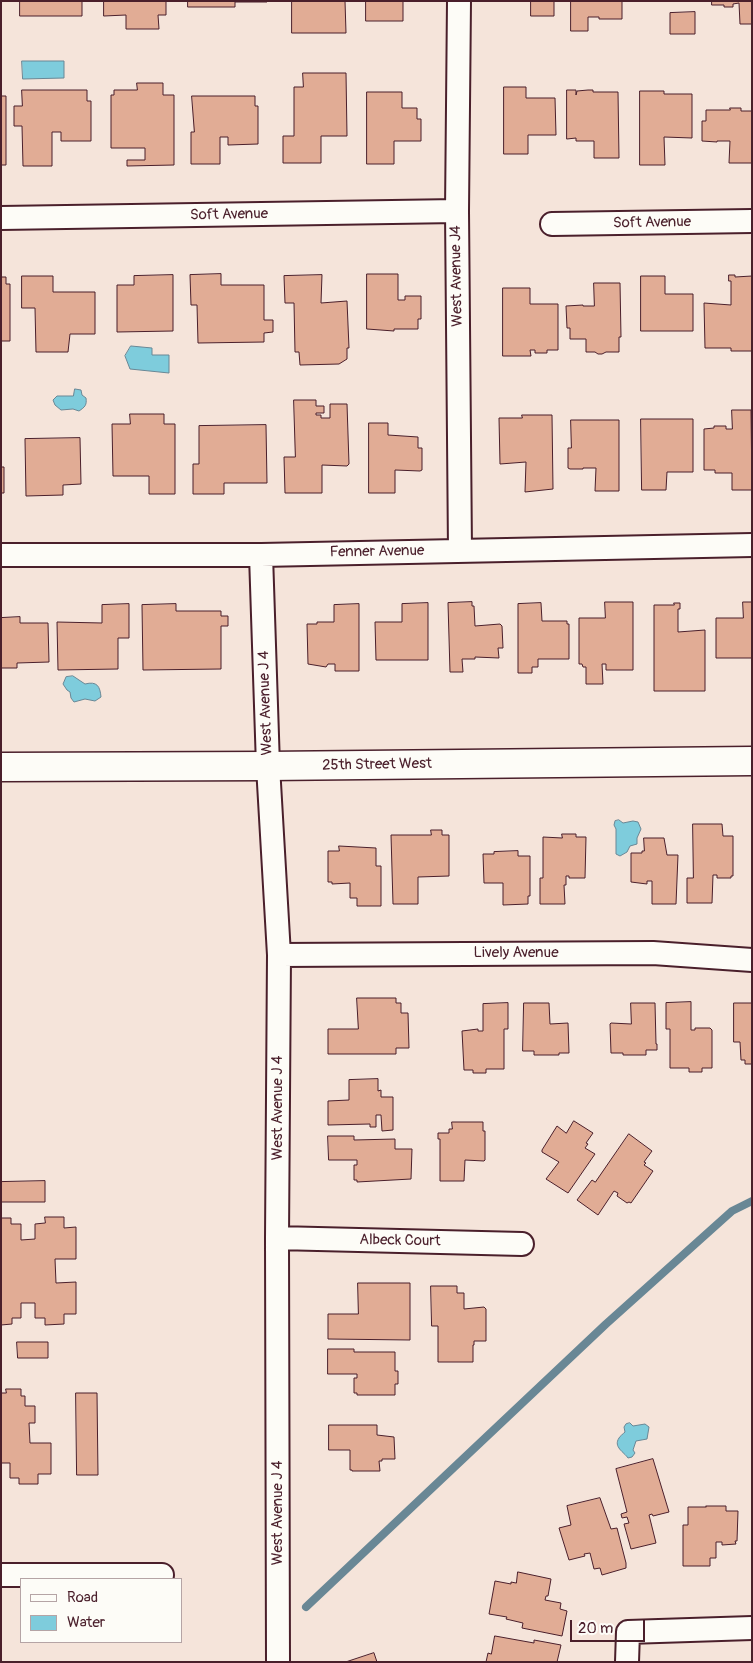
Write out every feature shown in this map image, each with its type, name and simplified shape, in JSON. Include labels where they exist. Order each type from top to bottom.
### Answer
[{"type":"street","name":"West Avenue J4","points":[[459,1],[457,211],[460,551]]},
{"type":"street","name":"Soft Avenue","points":[[1,218],[457,211]]},
{"type":"street","name":"Soft Avenue","points":[[552,224],[752,221]]},
{"type":"street","name":"Fenner Avenue","points":[[1,555],[261,555],[752,545]]},
{"type":"street","name":"West Avenue J 4","points":[[261,555],[268,766],[279,955],[277,1238],[278,1662]]},
{"type":"street","name":"25th Street West","points":[[1,766],[268,766],[752,761]]},
{"type":"street","name":"Lively Avenue","points":[[279,955],[653,953],[752,960]]},
{"type":"street","name":"Albeck Court","points":[[277,1238],[522,1244]]},
{"type":"street","points":[[1,1574],[162,1575]]},
{"type":"street","points":[[628,1662],[628,1632],[752,1628]]},
{"type":"water","points":[[22,61],[64,61],[64,78],[23,79]]},
{"type":"water","points":[[131,346],[152,348],[152,355],[169,355],[169,373],[130,369],[125,356]]},
{"type":"water","points":[[75,389],[81,390],[82,395],[86,398],[86,404],[83,408],[79,411],[73,409],[61,410],[55,405],[53,400],[57,396],[73,396]]},
{"type":"water","points":[[73,676],[85,684],[92,683],[97,685],[101,697],[95,701],[85,699],[74,702],[70,692],[63,684],[66,677]]},
{"type":"water","points":[[619,820],[623,823],[638,822],[641,829],[637,838],[637,844],[630,846],[627,852],[620,856],[616,854],[616,829],[614,825],[615,821]]},
{"type":"water","points":[[630,1423],[633,1426],[645,1424],[649,1427],[647,1439],[636,1441],[633,1450],[635,1453],[632,1457],[628,1458],[617,1444],[619,1437],[625,1432],[624,1427]]},
{"type":"building","points":[[20,1],[82,1],[82,16],[20,16]]},
{"type":"building","points":[[104,1],[166,1],[166,15],[158,15],[159,29],[126,29],[126,15],[104,16]]},
{"type":"building","points":[[188,1],[267,2],[235,2],[235,7],[188,7]]},
{"type":"building","points":[[292,1],[345,1],[346,33],[292,33]]},
{"type":"building","points":[[366,1],[403,1],[403,21],[366,21]]},
{"type":"building","points":[[531,1],[554,1],[554,16],[531,16]]},
{"type":"building","points":[[571,1],[622,1],[622,19],[588,17],[588,31],[571,31]]},
{"type":"building","points":[[712,1],[752,1],[752,24],[740,24],[739,3],[733,4],[733,7],[724,7],[724,5],[712,5]]},
{"type":"building","points":[[695,12],[695,34],[670,34],[670,13]]},
{"type":"building","points":[[303,73],[346,73],[347,136],[321,136],[321,163],[283,163],[283,136],[294,136],[294,87],[303,87]]},
{"type":"building","points":[[137,83],[163,83],[163,95],[174,95],[174,165],[127,166],[127,160],[145,160],[145,148],[111,148],[111,95],[114,95],[114,90],[137,90]]},
{"type":"building","points":[[504,87],[526,87],[526,98],[555,98],[556,135],[528,135],[528,154],[504,154]]},
{"type":"building","points":[[22,90],[87,90],[87,101],[91,101],[91,141],[61,141],[61,132],[52,132],[52,166],[23,166],[22,126],[14,126],[14,106],[22,106]]},
{"type":"building","points":[[567,90],[576,90],[576,95],[577,91],[588,90],[593,90],[593,92],[618,92],[619,158],[594,158],[594,141],[576,141],[576,138],[567,139]]},
{"type":"building","points":[[640,91],[664,91],[664,94],[692,94],[692,138],[664,137],[665,165],[640,165]]},
{"type":"building","points":[[367,92],[402,92],[402,108],[417,108],[417,119],[421,119],[421,141],[394,141],[394,164],[367,164]]},
{"type":"building","points":[[1,96],[6,96],[6,165],[1,165]]},
{"type":"building","points":[[192,96],[255,96],[255,106],[258,106],[258,144],[228,145],[228,137],[220,137],[220,164],[191,164],[191,132],[194,132]]},
{"type":"building","points":[[730,108],[752,111],[752,163],[729,163],[730,141],[702,141],[702,121],[706,121],[706,110],[730,110]]},
{"type":"building","points":[[221,274],[221,285],[264,285],[264,320],[273,320],[273,332],[264,333],[264,342],[198,343],[197,305],[191,305],[190,275]]},
{"type":"building","points":[[367,274],[398,274],[398,300],[405,300],[405,296],[421,296],[421,319],[418,319],[418,329],[394,329],[394,331],[367,329]]},
{"type":"building","points":[[173,275],[173,331],[117,332],[117,285],[134,285],[134,276]]},
{"type":"building","points":[[322,275],[321,303],[347,301],[349,348],[347,348],[347,359],[339,364],[300,365],[299,352],[295,352],[294,303],[285,303],[284,276]]},
{"type":"building","points":[[729,275],[735,275],[735,277],[752,276],[752,351],[731,351],[731,348],[705,348],[704,303],[731,305],[731,281],[729,281]]},
{"type":"building","points":[[22,276],[53,276],[53,292],[95,292],[95,334],[70,334],[68,352],[36,352],[35,308],[22,308]]},
{"type":"building","points":[[641,276],[665,276],[665,294],[693,294],[693,331],[641,331]]},
{"type":"building","points":[[1,277],[6,277],[6,284],[10,284],[10,341],[1,341]]},
{"type":"building","points":[[594,283],[620,283],[621,337],[619,337],[619,352],[598,354],[586,352],[586,339],[570,339],[570,328],[567,328],[566,306],[594,306]]},
{"type":"building","points":[[503,288],[530,288],[530,304],[558,304],[558,350],[547,350],[547,353],[535,353],[535,350],[530,350],[531,356],[503,356]]},
{"type":"building","points":[[294,400],[316,400],[316,406],[324,406],[324,413],[316,413],[316,415],[321,415],[321,418],[330,418],[330,404],[347,404],[349,464],[347,466],[322,465],[322,493],[285,493],[284,457],[295,457]]},
{"type":"building","points":[[732,410],[751,410],[752,490],[732,490],[732,473],[715,473],[715,470],[704,470],[704,429],[714,428],[714,426],[726,426],[726,429],[732,429]]},
{"type":"building","points":[[130,414],[164,414],[164,424],[175,424],[175,494],[149,494],[149,476],[113,476],[112,424],[130,424]]},
{"type":"building","points":[[522,415],[552,415],[553,489],[525,492],[526,462],[500,464],[499,418],[522,418]]},
{"type":"building","points":[[641,419],[693,419],[693,472],[667,472],[666,490],[642,490]]},
{"type":"building","points":[[571,420],[619,420],[619,491],[595,491],[596,468],[568,468],[568,448],[571,448]]},
{"type":"building","points":[[369,423],[388,423],[388,435],[418,437],[418,448],[422,448],[422,470],[395,470],[395,493],[369,493]]},
{"type":"building","points":[[266,425],[267,483],[224,483],[224,494],[193,494],[193,464],[199,464],[199,426]]},
{"type":"building","points":[[80,438],[81,484],[63,485],[63,495],[26,496],[25,439]]},
{"type":"building","points":[[1,467],[4,467],[4,493],[1,493]]},
{"type":"building","points":[[472,602],[475,626],[500,624],[502,626],[503,648],[498,648],[499,658],[475,657],[475,659],[462,659],[463,672],[450,672],[448,603]]},
{"type":"building","points":[[605,602],[633,602],[633,670],[606,670],[606,664],[602,664],[603,684],[586,684],[586,667],[579,664],[579,618],[605,618]]},
{"type":"building","points":[[743,602],[752,602],[752,658],[716,658],[716,618],[743,618]]},
{"type":"building","points":[[428,603],[428,660],[376,660],[375,622],[402,622],[402,604]]},
{"type":"building","points":[[541,603],[542,621],[567,621],[567,624],[569,624],[569,659],[538,659],[538,667],[532,667],[532,673],[518,673],[518,604]]},
{"type":"building","points":[[674,603],[680,603],[680,609],[678,609],[678,632],[705,630],[705,691],[654,691],[654,605],[674,605]]},
{"type":"building","points":[[129,604],[129,638],[118,638],[118,669],[58,670],[57,622],[102,623],[102,605]]},
{"type":"building","points":[[176,604],[176,611],[221,611],[221,616],[228,616],[228,626],[221,626],[221,669],[143,670],[142,605]]},
{"type":"building","points":[[359,604],[359,671],[335,671],[335,664],[328,664],[326,667],[308,664],[307,624],[334,622],[334,605]]},
{"type":"building","points":[[20,617],[20,623],[48,623],[49,662],[17,663],[17,668],[1,668],[1,618]]},
{"type":"building","points":[[693,824],[722,824],[723,836],[733,836],[733,876],[731,878],[717,878],[717,875],[713,875],[712,903],[687,903],[687,878],[693,878]]},
{"type":"building","points":[[431,830],[442,830],[442,835],[449,835],[449,876],[418,877],[418,904],[393,904],[391,835],[431,835]]},
{"type":"building","points":[[562,834],[576,834],[576,837],[586,837],[585,878],[569,878],[569,876],[566,876],[566,885],[564,885],[565,904],[540,904],[540,878],[543,878],[543,837],[562,838]]},
{"type":"building","points":[[644,838],[664,838],[667,855],[678,855],[676,904],[652,904],[652,881],[647,881],[647,884],[631,882],[631,853],[642,853],[644,851]]},
{"type":"building","points":[[339,846],[376,848],[376,866],[381,866],[381,906],[357,906],[357,898],[350,898],[350,883],[332,884],[332,882],[328,882],[328,851],[339,851]]},
{"type":"building","points":[[518,851],[518,856],[530,856],[530,896],[528,896],[528,904],[503,905],[503,883],[484,883],[483,854]]},
{"type":"building","points":[[357,998],[396,998],[396,1003],[401,1003],[401,1013],[408,1013],[409,1048],[396,1048],[396,1054],[328,1054],[328,1029],[358,1029]]},
{"type":"building","points":[[691,1002],[691,1030],[695,1030],[695,1028],[710,1028],[712,1030],[712,1068],[702,1068],[702,1072],[689,1072],[689,1068],[670,1068],[670,1029],[666,1029],[666,1003]]},
{"type":"building","points":[[508,1003],[508,1029],[504,1029],[504,1069],[486,1069],[486,1073],[473,1073],[473,1070],[464,1070],[462,1031],[478,1029],[478,1031],[483,1031],[483,1004]]},
{"type":"building","points":[[524,1003],[549,1003],[550,1024],[568,1023],[569,1053],[534,1055],[534,1051],[523,1051]]},
{"type":"building","points":[[631,1003],[655,1003],[657,1050],[646,1050],[646,1055],[611,1053],[610,1024],[631,1024]]},
{"type":"building","points":[[734,1003],[752,1003],[752,1064],[745,1064],[745,1060],[741,1060],[740,1042],[734,1042]]},
{"type":"building","points":[[378,1079],[378,1091],[381,1090],[381,1097],[393,1097],[393,1130],[382,1131],[381,1115],[376,1115],[376,1127],[370,1127],[370,1124],[328,1125],[328,1101],[349,1100],[349,1080]]},
{"type":"building","points":[[574,1121],[593,1133],[585,1148],[595,1154],[568,1193],[546,1179],[559,1162],[542,1152],[542,1150],[557,1126],[566,1133]]},
{"type":"building","points":[[452,1122],[483,1122],[483,1131],[485,1131],[485,1160],[465,1160],[464,1181],[440,1181],[440,1139],[438,1139],[438,1133],[449,1133],[449,1129],[452,1129]]},
{"type":"building","points":[[629,1134],[652,1151],[644,1165],[653,1171],[631,1203],[627,1203],[617,1196],[618,1193],[614,1191],[598,1215],[577,1200],[592,1180],[595,1182]]},
{"type":"building","points":[[328,1136],[354,1136],[354,1140],[395,1139],[395,1149],[412,1149],[411,1179],[357,1182],[357,1180],[354,1180],[354,1165],[357,1165],[357,1160],[329,1160]]},
{"type":"building","points":[[45,1181],[45,1202],[1,1202],[1,1182]]},
{"type":"building","points":[[45,1217],[64,1217],[64,1228],[76,1227],[76,1259],[55,1259],[56,1283],[76,1282],[76,1314],[64,1314],[64,1324],[45,1325],[45,1318],[35,1318],[35,1303],[21,1303],[21,1318],[12,1318],[12,1324],[1,1325],[1,1218],[11,1218],[11,1224],[21,1224],[21,1240],[35,1239],[35,1224],[45,1223]]},
{"type":"building","points":[[358,1283],[410,1283],[410,1340],[328,1339],[328,1314],[358,1314]]},
{"type":"building","points":[[431,1286],[457,1286],[457,1293],[464,1293],[464,1309],[484,1307],[486,1309],[486,1341],[474,1341],[473,1362],[438,1362],[438,1326],[432,1326]]},
{"type":"building","points":[[17,1342],[48,1342],[48,1358],[18,1358]]},
{"type":"building","points":[[328,1349],[354,1349],[354,1352],[395,1352],[395,1371],[398,1371],[398,1384],[395,1384],[395,1395],[357,1395],[357,1393],[354,1393],[354,1378],[357,1378],[357,1374],[328,1374]]},
{"type":"building","points":[[6,1389],[21,1389],[21,1396],[25,1396],[25,1406],[35,1406],[35,1423],[29,1423],[30,1443],[51,1443],[51,1474],[38,1474],[38,1484],[19,1484],[19,1478],[10,1478],[10,1463],[1,1463],[1,1393],[6,1393]]},
{"type":"building","points":[[76,1393],[97,1393],[98,1475],[77,1475]]},
{"type":"building","points":[[329,1425],[377,1425],[377,1435],[394,1437],[395,1459],[382,1459],[382,1461],[379,1461],[380,1471],[350,1470],[350,1450],[329,1450]]},
{"type":"building","points":[[653,1459],[669,1512],[653,1516],[652,1514],[649,1515],[656,1543],[631,1549],[624,1524],[629,1523],[627,1517],[622,1518],[621,1514],[627,1512],[616,1469]]},
{"type":"building","points":[[600,1498],[611,1529],[617,1528],[626,1563],[626,1568],[602,1575],[600,1568],[594,1569],[590,1553],[569,1560],[559,1528],[571,1525],[567,1506]]},
{"type":"building","points":[[726,1506],[726,1511],[738,1511],[736,1544],[722,1545],[722,1542],[716,1542],[716,1558],[710,1558],[710,1566],[683,1566],[683,1525],[688,1525],[688,1507]]},
{"type":"building","points":[[518,1572],[551,1579],[548,1596],[546,1596],[545,1600],[561,1603],[560,1609],[567,1611],[562,1636],[522,1628],[523,1623],[506,1619],[507,1617],[489,1614],[495,1581],[516,1583]]},
{"type":"building","points":[[495,1636],[534,1643],[534,1640],[561,1645],[557,1662],[486,1662],[488,1653],[491,1654]]},
{"type":"building","points":[[374,1653],[377,1662],[346,1662]]},
{"type":"waterway","points":[[306,1607],[606,1324],[732,1211],[752,1201]]}]
